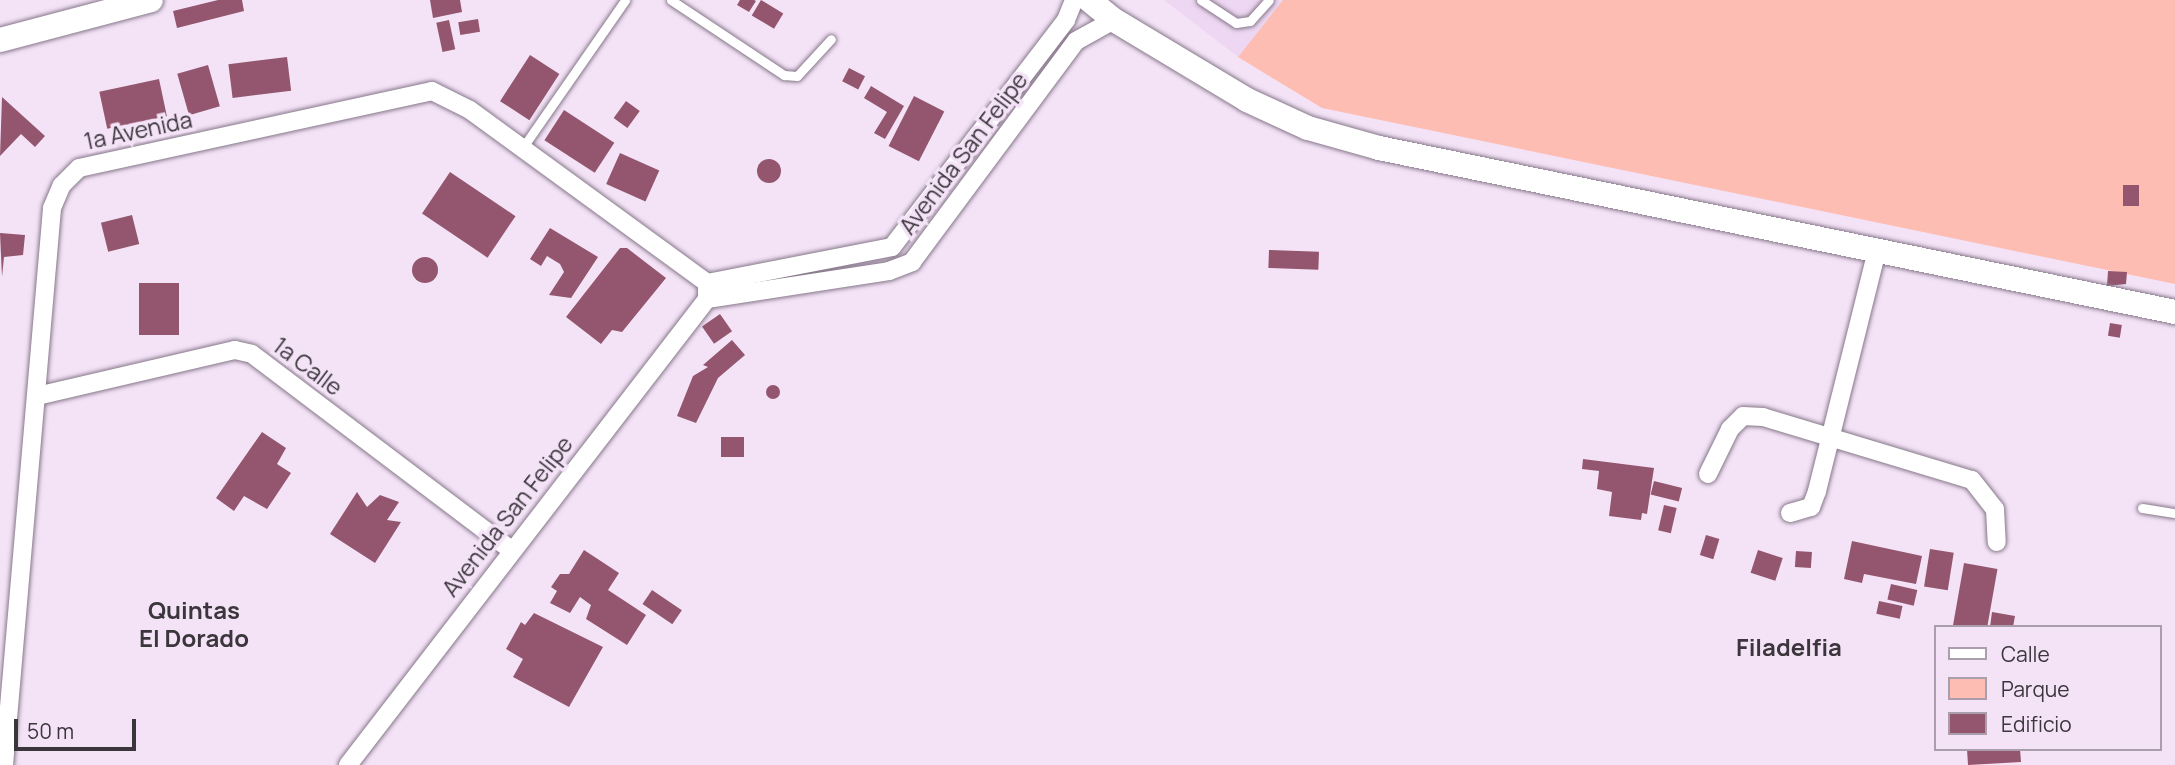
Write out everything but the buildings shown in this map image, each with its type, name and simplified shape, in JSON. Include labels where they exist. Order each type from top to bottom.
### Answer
[{"type":"street","points":[[0,40],[151,0]]},
{"type":"street","name":"Avenida San Felipe","points":[[348,765],[707,291],[892,247],[1066,20],[1074,0]]},
{"type":"street","points":[[1089,0],[1114,20],[1247,100],[1308,128],[1379,148],[2175,312]]},
{"type":"street","name":"Avenida San Felipe","points":[[707,291],[889,271],[912,262],[1076,41],[1114,20]]},
{"type":"street","name":"1a Avenida","points":[[4,765],[52,208],[62,185],[79,168],[432,91],[450,96],[523,147],[707,291]]},
{"type":"street","points":[[1790,513],[1811,507],[1877,250]]},
{"type":"street","name":"1a Calle","points":[[37,396],[235,350],[252,354],[511,550]]},
{"type":"street","points":[[1709,474],[1730,429],[1743,416],[1763,417],[1972,480],[1995,509],[1997,542]]},
{"type":"lane","points":[[523,147],[625,0]]},
{"type":"lane","points":[[671,0],[784,75],[797,76],[831,39]]},
{"type":"lane","points":[[1201,0],[1236,23],[1250,21],[1269,0]]},
{"type":"lane","points":[[2142,508],[2175,513]]},
{"type":"shaded area","points":[[1164,0],[1283,0],[1238,57]]},
{"type":"green space","points":[[1283,0],[2175,0],[2175,284],[1322,108],[1238,57]]},
{"type":"district","name":"Quintas El Dorado","points":[[194,624]]},
{"type":"district","name":"Filadelfia","points":[[1789,647]]}]
